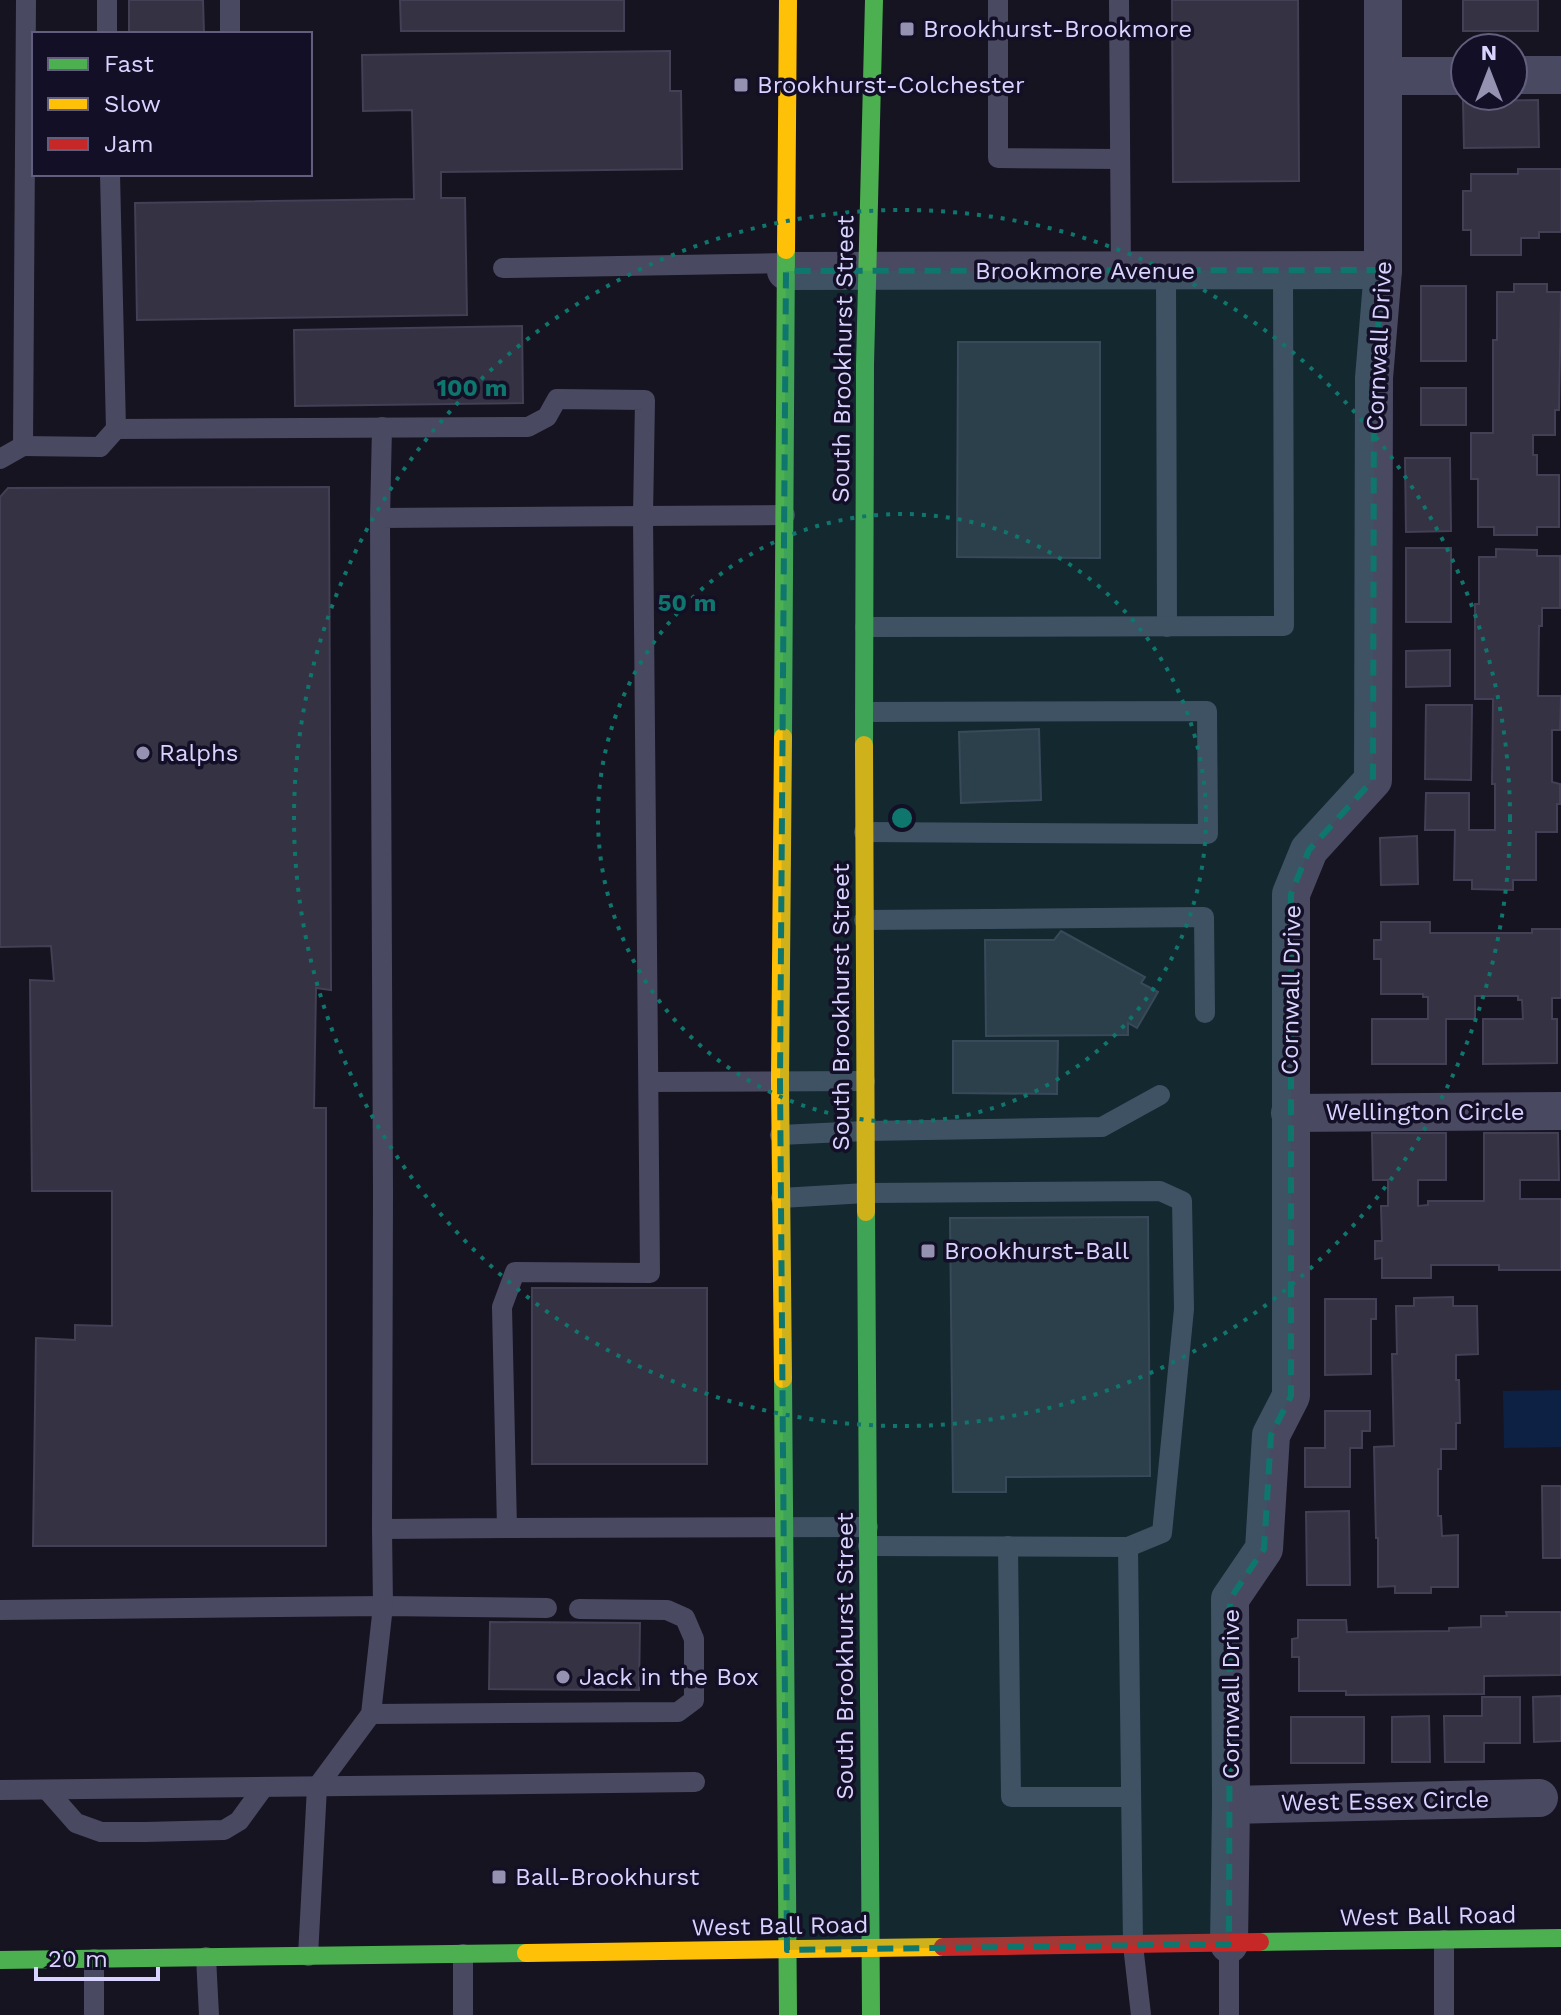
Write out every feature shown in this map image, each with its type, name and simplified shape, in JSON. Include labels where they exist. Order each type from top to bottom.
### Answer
[{"type":"main road","points":[[788,0],[780,1081],[788,2015]]},
{"type":"main road","name":"South Brookhurst Street","points":[[871,2015],[864,832],[865,380],[874,0]]},
{"type":"main road","name":"West Ball Road","points":[[0,1960],[1561,1938]]},
{"type":"street","name":"Cornwall Drive","points":[[1229,1944],[1230,1599],[1264,1549],[1271,1435],[1291,1396],[1291,894],[1309,850],[1373,780],[1374,378],[1383,270],[1383,0]]},
{"type":"street","points":[[1529,75],[1561,75]]},
{"type":"street","points":[[1385,76],[1449,76]]},
{"type":"street","name":"Brookmore Avenue","points":[[786,267],[868,271],[1383,270]]},
{"type":"street","name":"Wellington Circle","points":[[1290,1113],[1561,1111]]},
{"type":"street","name":"West Essex Circle","points":[[1231,1805],[1539,1798]]},
{"type":"lane","points":[[23,446],[26,0]]},
{"type":"lane","points":[[107,0],[107,32]]},
{"type":"lane","points":[[230,0],[230,32]]},
{"type":"lane","points":[[998,0],[998,158],[1120,159]]},
{"type":"lane","points":[[1119,0],[1121,271]]},
{"type":"lane","points":[[0,459],[23,446],[100,447],[116,429],[110,176]]},
{"type":"lane","points":[[503,268],[786,267]]},
{"type":"lane","points":[[865,627],[1284,626],[1283,270]]},
{"type":"lane","points":[[1166,271],[1167,627]]},
{"type":"lane","points":[[116,429],[528,427],[547,417],[557,399],[645,400],[643,516],[650,1273],[515,1272],[502,1307],[507,1528]]},
{"type":"lane","points":[[308,1956],[317,1787],[371,1714],[383,1606],[382,427]]},
{"type":"lane","points":[[380,518],[785,515]]},
{"type":"lane","points":[[864,832],[1208,834],[1207,711],[865,712]]},
{"type":"lane","points":[[864,920],[1204,917],[1205,1013]]},
{"type":"lane","points":[[649,1082],[865,1081]]},
{"type":"lane","points":[[780,1135],[1102,1127],[1160,1095]]},
{"type":"lane","points":[[382,1529],[784,1528],[1008,1546],[1128,1547],[1162,1533],[1184,1309],[1182,1201],[1160,1191],[866,1193],[781,1198]]},
{"type":"lane","points":[[1008,1546],[1011,1797],[1130,1797]]},
{"type":"lane","points":[[1128,1547],[1133,1945],[1141,2015]]},
{"type":"lane","points":[[0,1610],[383,1606],[547,1608]]},
{"type":"lane","points":[[371,1714],[678,1712],[694,1700],[694,1639],[685,1618],[667,1610],[579,1609]]},
{"type":"lane","points":[[0,1790],[695,1782]]},
{"type":"lane","points":[[47,1790],[76,1823],[101,1832],[145,1832],[224,1830],[239,1821],[263,1788]]},
{"type":"lane","points":[[1444,1940],[1444,2015]]},
{"type":"lane","points":[[1229,1944],[1229,2015]]},
{"type":"lane","points":[[463,1954],[463,2015]]},
{"type":"lane","points":[[206,1957],[209,2015]]},
{"type":"lane","points":[[94,1959],[94,2015]]},
{"type":"highlighted area","points":[[1383,270],[1374,378],[1373,780],[1309,850],[1291,894],[1291,1396],[1271,1435],[1264,1549],[1230,1599],[1229,1944],[787,1950],[780,1081],[786,271]]},
{"type":"water","points":[[1561,1390],[1561,1447],[1504,1448],[1503,1391]]},
{"type":"building","points":[[129,0],[203,0],[204,32],[129,32]]},
{"type":"building","points":[[400,0],[624,0],[624,31],[401,31]]},
{"type":"building","points":[[1172,0],[1298,0],[1299,181],[1173,182]]},
{"type":"building","points":[[1463,0],[1538,0],[1538,31],[1463,31]]},
{"type":"building","points":[[670,51],[670,91],[681,91],[682,169],[441,172],[441,198],[465,198],[467,315],[137,320],[135,203],[414,199],[412,110],[363,111],[362,55]]},
{"type":"building","points":[[1529,100],[1538,100],[1539,147],[1464,148],[1463,112],[1529,112]]},
{"type":"building","points":[[1518,169],[1561,169],[1561,232],[1539,232],[1539,238],[1521,238],[1521,255],[1471,255],[1471,230],[1463,230],[1463,191],[1471,191],[1471,174],[1518,174]]},
{"type":"building","points":[[1514,284],[1547,284],[1547,292],[1561,292],[1559,410],[1555,410],[1555,435],[1533,435],[1537,475],[1559,475],[1559,527],[1537,527],[1537,535],[1494,535],[1494,527],[1478,527],[1478,479],[1471,479],[1471,433],[1493,433],[1493,340],[1497,340],[1497,292],[1514,292]]},
{"type":"building","points":[[1421,286],[1466,286],[1466,361],[1421,361]]},
{"type":"building","points":[[522,326],[523,403],[295,406],[294,330]]},
{"type":"building","points":[[958,342],[1100,342],[1100,558],[957,557]]},
{"type":"building","points":[[1421,388],[1466,388],[1466,425],[1421,425]]},
{"type":"building","points":[[1405,458],[1450,458],[1451,531],[1406,532]]},
{"type":"building","points":[[329,487],[331,990],[316,988],[314,1108],[326,1108],[326,1546],[33,1546],[36,1338],[75,1340],[75,1325],[112,1326],[112,1191],[32,1191],[30,980],[54,981],[51,946],[0,947],[0,497],[8,488]]},
{"type":"building","points":[[1406,548],[1451,548],[1451,622],[1406,622]]},
{"type":"building","points":[[1496,549],[1537,550],[1537,556],[1560,556],[1560,608],[1542,608],[1542,626],[1539,626],[1538,696],[1561,696],[1560,730],[1552,730],[1552,782],[1560,784],[1557,832],[1536,832],[1536,880],[1513,880],[1513,890],[1472,889],[1472,880],[1454,880],[1455,830],[1425,830],[1426,793],[1469,793],[1469,830],[1495,830],[1493,699],[1475,699],[1475,604],[1479,604],[1479,557],[1496,557]]},
{"type":"building","points":[[1450,650],[1450,686],[1406,687],[1406,651]]},
{"type":"building","points":[[1426,705],[1472,705],[1471,780],[1425,779]]},
{"type":"building","points":[[1039,729],[1041,800],[961,803],[959,732]]},
{"type":"building","points":[[1417,836],[1418,884],[1381,885],[1380,838]]},
{"type":"building","points":[[1381,922],[1430,922],[1430,933],[1532,933],[1532,929],[1561,929],[1561,998],[1552,998],[1552,1019],[1557,1019],[1557,1063],[1483,1064],[1483,1019],[1523,1019],[1522,1000],[1518,1000],[1518,996],[1475,996],[1475,1019],[1446,1019],[1446,1064],[1372,1064],[1372,1019],[1428,1019],[1428,997],[1423,997],[1423,994],[1381,994],[1381,959],[1374,959],[1374,940],[1381,940]]},
{"type":"building","points":[[1061,931],[1145,977],[1141,983],[1158,992],[1137,1028],[1128,1023],[1128,1035],[986,1036],[985,940],[1054,940]]},
{"type":"building","points":[[953,1041],[1058,1041],[1057,1094],[953,1093]]},
{"type":"building","points":[[1372,1133],[1446,1133],[1446,1180],[1418,1180],[1418,1206],[1428,1205],[1428,1201],[1484,1201],[1484,1133],[1558,1133],[1559,1180],[1520,1180],[1520,1199],[1561,1199],[1561,1270],[1499,1270],[1499,1265],[1431,1265],[1431,1278],[1382,1278],[1382,1258],[1375,1259],[1375,1241],[1382,1241],[1381,1206],[1388,1206],[1388,1180],[1373,1180]]},
{"type":"building","points":[[1148,1217],[1150,1476],[1006,1477],[1006,1492],[953,1492],[950,1218]]},
{"type":"building","points":[[532,1288],[707,1288],[707,1464],[532,1464]]},
{"type":"building","points":[[1453,1297],[1453,1306],[1477,1306],[1478,1354],[1456,1355],[1460,1423],[1456,1423],[1456,1449],[1441,1449],[1441,1469],[1438,1469],[1438,1516],[1441,1516],[1442,1536],[1458,1535],[1458,1587],[1431,1587],[1431,1593],[1395,1593],[1395,1586],[1378,1587],[1374,1447],[1394,1446],[1392,1354],[1397,1354],[1396,1306],[1414,1306],[1414,1298]]},
{"type":"building","points":[[1325,1299],[1376,1299],[1376,1319],[1371,1319],[1371,1374],[1325,1375]]},
{"type":"building","points":[[1325,1411],[1370,1411],[1370,1431],[1362,1431],[1362,1448],[1350,1448],[1350,1487],[1305,1487],[1305,1448],[1325,1448]]},
{"type":"building","points":[[1542,1486],[1561,1486],[1561,1558],[1543,1558]]},
{"type":"building","points":[[1349,1511],[1350,1585],[1307,1585],[1306,1512]]},
{"type":"building","points":[[1506,1612],[1561,1612],[1561,1675],[1484,1676],[1484,1694],[1346,1695],[1346,1691],[1299,1691],[1299,1657],[1292,1657],[1292,1639],[1298,1638],[1298,1620],[1346,1620],[1347,1632],[1449,1631],[1449,1628],[1481,1627],[1481,1616],[1507,1616]]},
{"type":"building","points":[[490,1622],[640,1623],[639,1690],[489,1689]]},
{"type":"building","points":[[1561,1696],[1561,1741],[1534,1742],[1533,1697]]},
{"type":"building","points":[[1482,1697],[1520,1697],[1520,1743],[1484,1743],[1484,1762],[1445,1762],[1444,1716],[1482,1716]]},
{"type":"building","points":[[1429,1716],[1430,1762],[1392,1762],[1392,1717]]},
{"type":"building","points":[[1291,1717],[1364,1717],[1364,1763],[1291,1763]]},
{"type":"traffic: fast","points":[[864,745],[865,365],[874,0]]},
{"type":"traffic: fast","points":[[783,737],[786,250]]},
{"type":"traffic: fast","points":[[866,1212],[871,2015]]},
{"type":"traffic: fast","points":[[783,1379],[788,2015]]},
{"type":"traffic: fast","points":[[1260,1942],[1561,1938]]},
{"type":"traffic: fast","points":[[0,1960],[526,1953]]},
{"type":"traffic: slow","points":[[786,250],[788,0]]},
{"type":"traffic: slow","points":[[783,737],[780,1081],[783,1379]]},
{"type":"traffic: slow","points":[[864,745],[866,1212]]},
{"type":"traffic: slow","points":[[526,1953],[943,1947]]},
{"type":"traffic: jam","points":[[943,1947],[1260,1942]]},
{"type":"place","name":"Brookhurst-Brookmore","points":[[907,29]]},
{"type":"place","name":"Brookhurst-Colchester","points":[[741,85]]},
{"type":"place","name":"Ralphs","points":[[143,753]]},
{"type":"place","name":"Brookhurst-Ball","points":[[928,1251]]},
{"type":"place","name":"Jack in the Box","points":[[563,1677]]},
{"type":"place","name":"Ball-Brookhurst","points":[[499,1877]]}]
